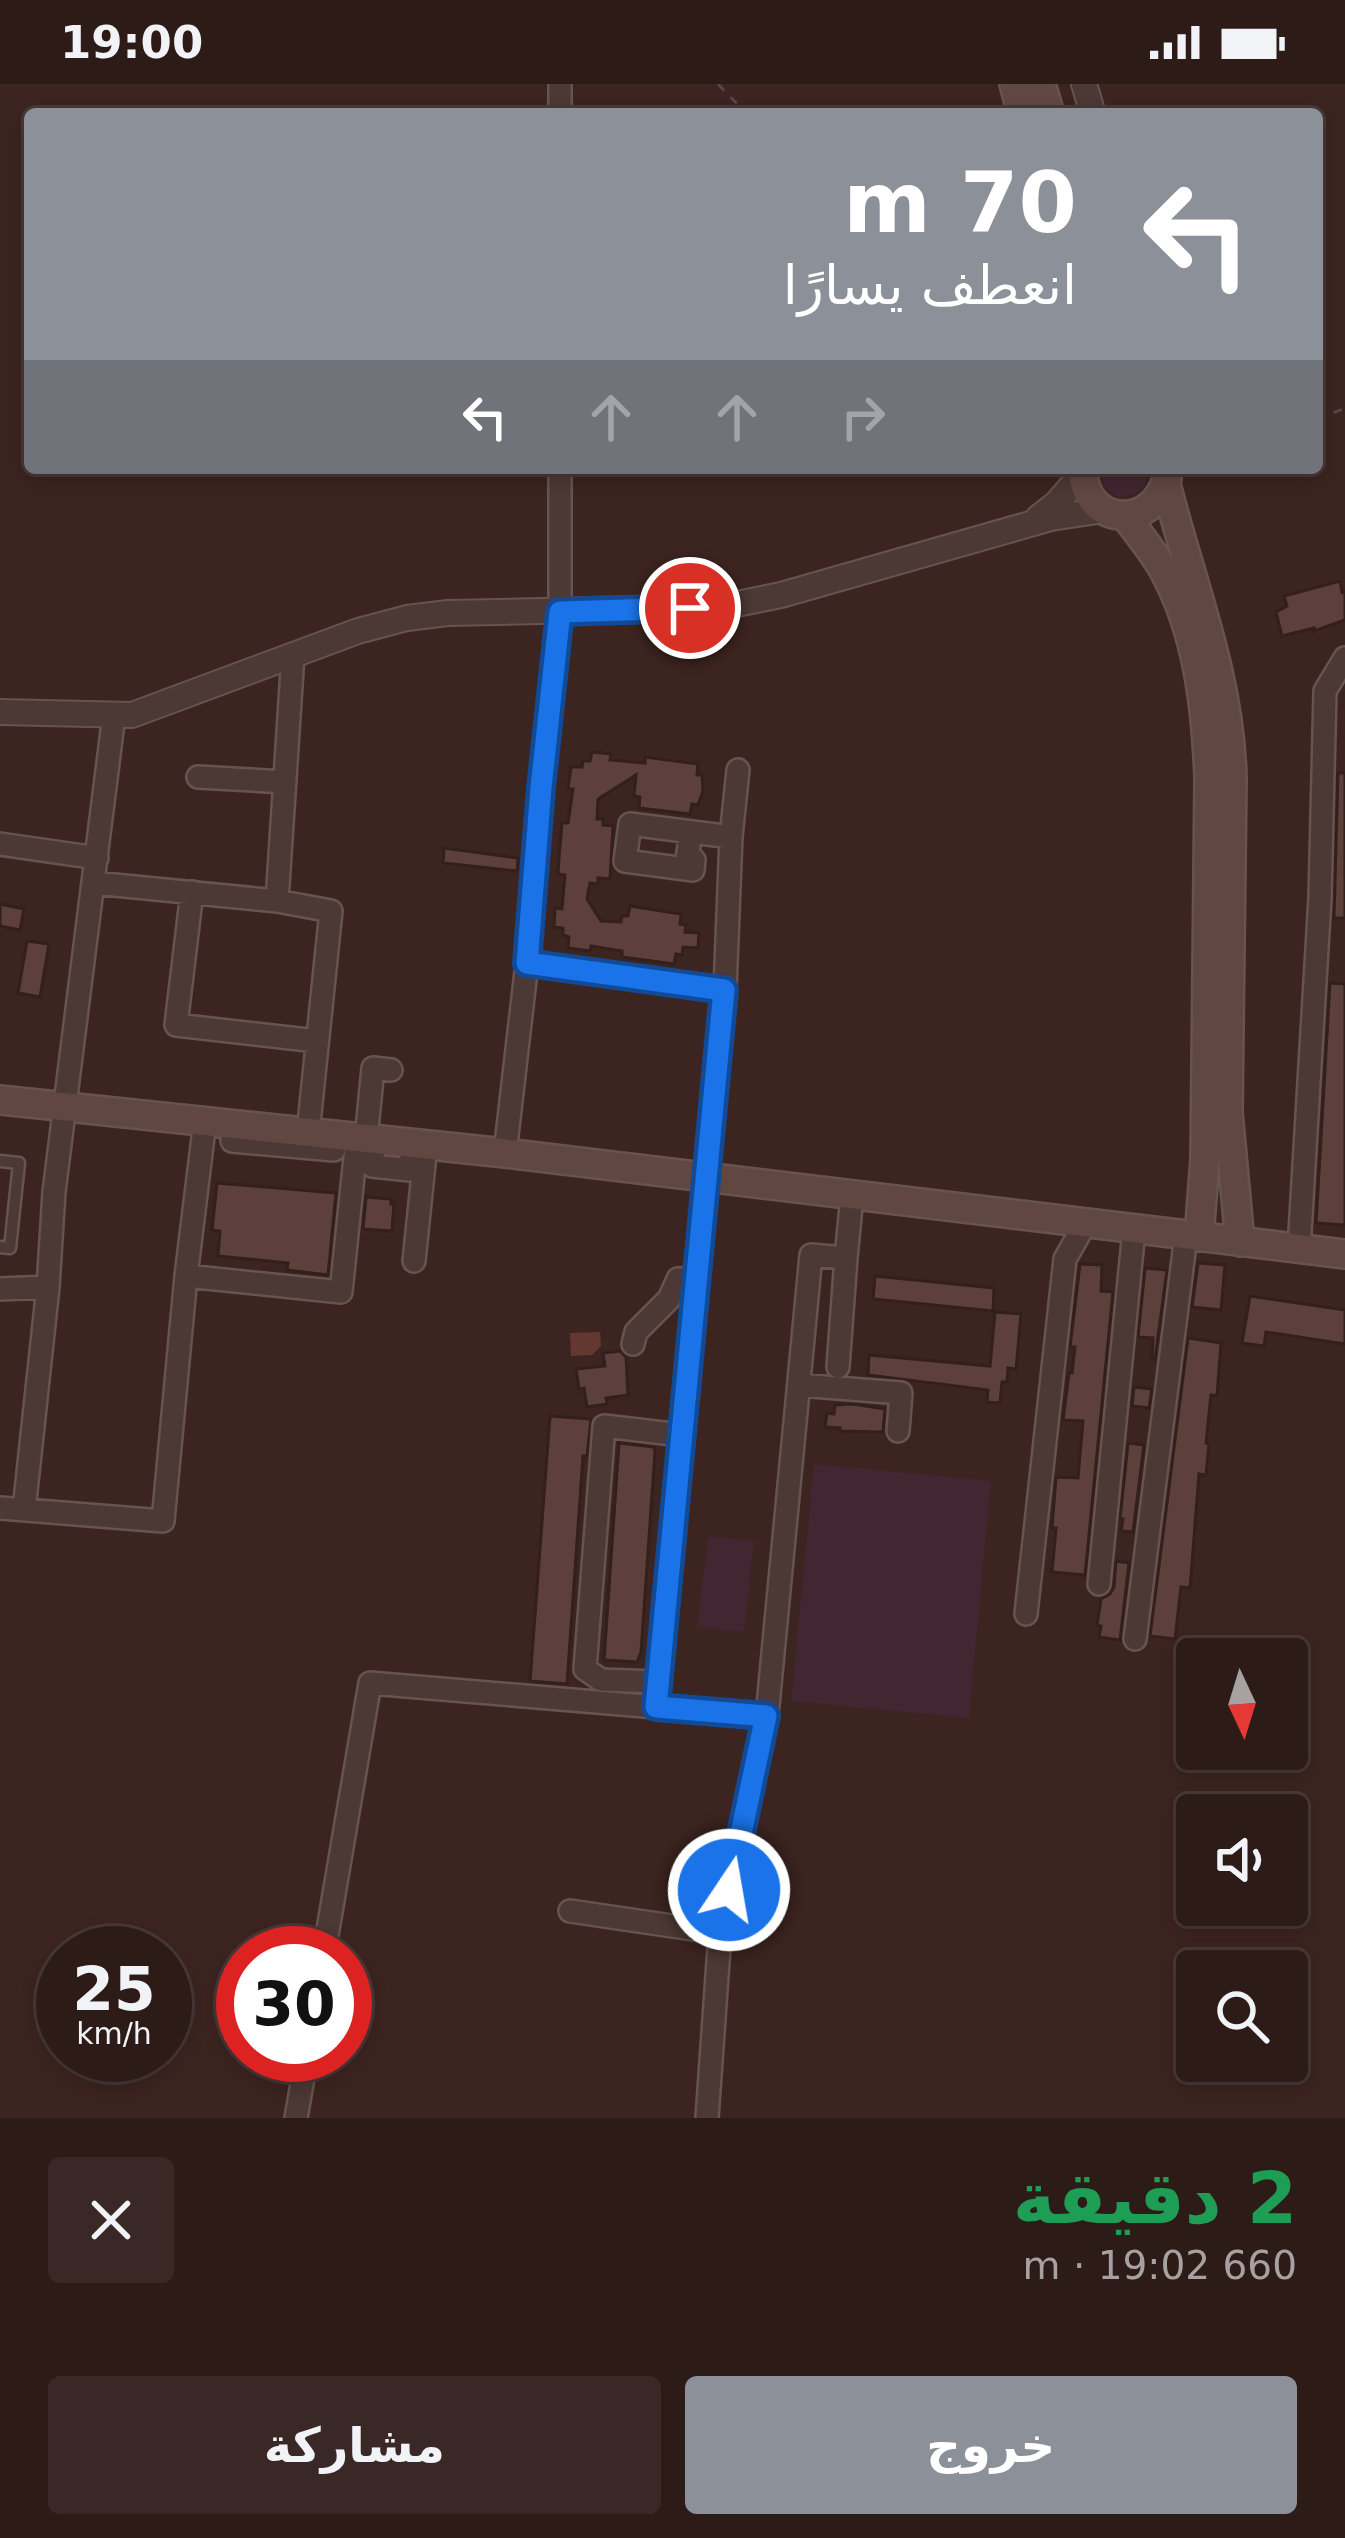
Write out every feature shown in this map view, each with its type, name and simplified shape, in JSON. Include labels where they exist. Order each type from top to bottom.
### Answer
[{"type":"main road","points":[[1083,474],[1088,495],[1114,513],[1164,571],[1195,660],[1207,731],[1203,1201],[1192,1237]]},
{"type":"main road","points":[[1114,513],[1138,514],[1151,507],[1160,497],[1166,476]]},
{"type":"main road","points":[[1166,476],[1213,644],[1229,727],[1228,1112],[1240,1242]]},
{"type":"main road","points":[[0,1100],[505,1153],[1345,1254]]},
{"type":"street","points":[[505,1153],[560,612],[560,474]]},
{"type":"street","points":[[1026,526],[1057,503],[1080,474]]},
{"type":"street","points":[[0,712],[132,715],[358,631],[407,618],[722,607],[1077,513],[1114,513]]},
{"type":"street","points":[[277,901],[293,655]]},
{"type":"street","points":[[1299,1249],[1320,898],[1325,691],[1345,658]]},
{"type":"street","points":[[24,1510],[64,1107],[114,715]]},
{"type":"street","points":[[656,1707],[724,990],[739,770]]},
{"type":"street","points":[[198,777],[285,782]]},
{"type":"street","points":[[691,832],[731,837]]},
{"type":"street","points":[[0,844],[97,858]]},
{"type":"street","points":[[94,883],[331,911],[316,1041],[348,1137]]},
{"type":"street","points":[[191,892],[176,1025],[316,1041]]},
{"type":"street","points":[[527,963],[724,990]]},
{"type":"street","points":[[186,1276],[341,1292],[348,1137],[373,1068],[392,1070]]},
{"type":"street","points":[[0,1508],[163,1521],[186,1276],[219,1122]]},
{"type":"street","points":[[414,1261],[419,1144]]},
{"type":"street","points":[[838,1367],[852,1196]]},
{"type":"street","points":[[1026,1614],[1065,1259],[1085,1224]]},
{"type":"street","points":[[1099,1584],[1134,1230]]},
{"type":"street","points":[[1135,1639],[1192,1237]]},
{"type":"street","points":[[707,2118],[720,1934],[766,1716],[814,1392],[812,1255],[846,1258]]},
{"type":"street","points":[[633,1344],[636,1332],[670,1299],[678,1279],[698,1278]]},
{"type":"street","points":[[0,1289],[48,1287]]},
{"type":"street","points":[[814,1392],[875,1391],[874,1402],[900,1413]]},
{"type":"street","points":[[658,1682],[601,1680],[585,1670],[604,1426],[681,1435]]},
{"type":"street","points":[[329,1926],[370,1683],[766,1716]]},
{"type":"street","points":[[570,1911],[720,1934]]},
{"type":"street","points":[[296,2118],[302,2082]]},
{"type":"lane","points":[[0,1161],[19,1162],[10,1248],[0,1247]]},
{"type":"path","points":[[718,84],[741,108]]},
{"type":"shaded area","points":[[1101,474],[1146,474],[1145,484],[1136,493],[1118,497],[1104,487]]},
{"type":"shaded area","points":[[600,1332],[601,1346],[592,1355],[571,1356],[570,1333]]},
{"type":"shaded area","points":[[814,1464],[991,1481],[969,1718],[791,1701]]},
{"type":"shaded area","points":[[708,1536],[754,1541],[744,1632],[697,1627]]},
{"type":"building","points":[[1340,581],[1345,591],[1345,620],[1282,636],[1276,612],[1287,606],[1284,596]]},
{"type":"building","points":[[592,752],[611,754],[610,760],[645,763],[645,757],[698,764],[703,791],[690,814],[639,808],[640,797],[634,796],[636,775],[598,799],[597,819],[613,826],[610,879],[590,883],[587,899],[601,921],[621,922],[630,906],[681,914],[685,932],[699,933],[698,948],[683,947],[674,964],[622,957],[622,951],[591,946],[590,951],[568,948],[569,937],[563,935],[563,928],[554,927],[555,908],[562,909],[565,875],[558,874],[559,858],[562,823],[568,823],[573,789],[568,789],[571,767],[582,767]]},
{"type":"building","points":[[1338,773],[1345,773],[1345,918],[1334,918]]},
{"type":"building","points":[[444,848],[518,858],[517,871],[443,863]]},
{"type":"building","points":[[0,904],[24,909],[20,930],[0,926]]},
{"type":"building","points":[[27,941],[49,944],[40,997],[18,993]]},
{"type":"building","points":[[1330,983],[1345,984],[1345,1225],[1316,1223]]},
{"type":"building","points":[[217,1183],[336,1193],[328,1275],[287,1270],[288,1263],[218,1256],[220,1231],[212,1230]]},
{"type":"building","points":[[366,1197],[391,1199],[392,1231],[363,1229]]},
{"type":"building","points":[[1198,1263],[1225,1265],[1221,1310],[1192,1307]]},
{"type":"building","points":[[1080,1264],[1102,1265],[1101,1291],[1113,1292],[1085,1575],[1052,1572],[1056,1477],[1078,1478],[1083,1421],[1063,1420],[1075,1347],[1070,1347]]},
{"type":"building","points":[[1145,1268],[1167,1270],[1155,1359],[1153,1338],[1138,1337]]},
{"type":"building","points":[[875,1276],[994,1288],[993,1311],[873,1299]]},
{"type":"building","points":[[1250,1296],[1345,1310],[1345,1344],[1266,1332],[1264,1346],[1242,1343]]},
{"type":"building","points":[[995,1312],[1021,1314],[1016,1369],[1008,1368],[1000,1403],[987,1402],[988,1390],[868,1375],[869,1355],[990,1366]]},
{"type":"building","points":[[1188,1338],[1221,1343],[1217,1396],[1211,1395],[1206,1475],[1199,1474],[1190,1588],[1181,1587],[1175,1639],[1150,1636]]},
{"type":"building","points":[[620,1351],[626,1357],[628,1395],[587,1407],[576,1369],[605,1366],[603,1353]]},
{"type":"building","points":[[1134,1387],[1152,1389],[1149,1408],[1132,1406]]},
{"type":"building","points":[[835,1405],[885,1409],[883,1432],[825,1427],[827,1413],[834,1414]]},
{"type":"building","points":[[550,1416],[591,1419],[587,1456],[583,1456],[567,1684],[530,1681]]},
{"type":"building","points":[[619,1443],[654,1447],[655,1452],[637,1662],[604,1660]]},
{"type":"building","points":[[1128,1443],[1144,1445],[1133,1532],[1121,1531],[1120,1519]]},
{"type":"building","points":[[1116,1561],[1129,1563],[1120,1640],[1099,1637],[1101,1626],[1097,1625],[1101,1599],[1114,1587]]},
{"type":"route","points":[[690,608],[560,612],[527,963],[724,990],[656,1707],[766,1716],[729,1890]]}]
